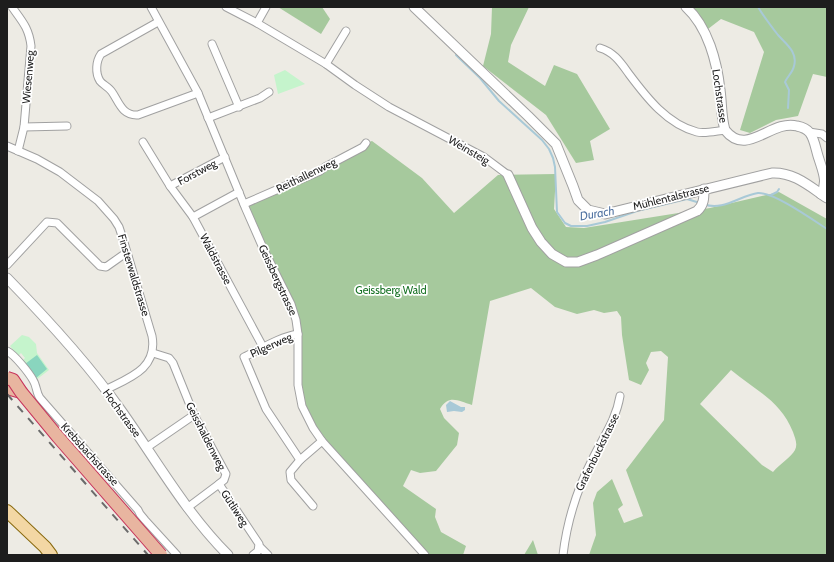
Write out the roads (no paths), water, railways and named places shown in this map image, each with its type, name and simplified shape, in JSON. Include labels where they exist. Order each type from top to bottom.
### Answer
[{"type":"highway","points":[[7,378],[13,380],[21,392],[79,462],[161,555]]},
{"type":"highway","points":[[7,388],[21,392]]},
{"type":"main road","points":[[7,511],[45,547],[51,555]]},
{"type":"street","name":"Wiesenweg","points":[[12,7],[26,25],[31,46],[24,127],[18,152]]},
{"type":"street","name":"Geissbergstrasse","points":[[151,7],[198,93],[263,248],[291,304],[296,320],[298,334],[298,385],[302,406],[312,428],[425,555]]},
{"type":"street","name":"Weinsteig","points":[[226,7],[257,23],[326,64],[389,107],[484,156],[508,176],[532,228],[541,242],[552,254],[566,262],[578,262],[597,255],[697,210],[703,203],[704,189]]},
{"type":"street","points":[[257,23],[266,7]]},
{"type":"street","name":"Mühlentalstrasse","points":[[414,7],[556,144],[578,200],[588,210],[605,214],[704,189],[778,173],[798,178],[824,196]]},
{"type":"street","name":"Lochstrasse","points":[[686,7],[697,20],[706,37],[714,58],[718,78],[724,130],[737,139],[746,140],[754,138],[776,127],[791,124],[799,126],[809,132]]},
{"type":"street","points":[[158,22],[101,54],[97,64],[100,81],[112,92],[122,110],[133,115],[138,115],[198,93]]},
{"type":"street","points":[[326,64],[346,32]]},
{"type":"street","points":[[212,44],[239,106]]},
{"type":"street","points":[[600,48],[608,50],[620,62],[650,102],[666,116],[688,129],[698,132],[724,130]]},
{"type":"street","points":[[208,118],[260,98],[269,92]]},
{"type":"street","points":[[24,127],[67,126]]},
{"type":"street","points":[[809,132],[822,134],[827,138]]},
{"type":"street","points":[[809,132],[825,177],[824,196]]},
{"type":"street","name":"Forstweg","points":[[143,142],[170,186],[193,217]]},
{"type":"street","name":"Reithallenweg","points":[[244,204],[320,171],[363,147],[366,143]]},
{"type":"street","name":"Finsterwaldstrasse","points":[[7,146],[37,159],[60,172],[102,205],[119,227],[152,336],[153,353]]},
{"type":"street","name":"Forstweg","points":[[170,186],[225,157]]},
{"type":"street","points":[[193,217],[239,192]]},
{"type":"street","name":"Waldstrasse","points":[[193,217],[263,347]]},
{"type":"street","points":[[7,265],[47,222],[57,223],[100,266],[106,267],[123,256],[128,257]]},
{"type":"street","name":"Hochstrasse","points":[[7,278],[62,336],[126,418],[187,508],[228,555]]},
{"type":"street","name":"Pilgerweg","points":[[298,334],[263,347],[244,357],[266,409],[300,460]]},
{"type":"street","name":"Krebsbachstrasse","points":[[7,351],[14,356],[33,380],[37,394],[40,398],[177,555]]},
{"type":"street","points":[[105,390],[139,372],[149,361],[153,353]]},
{"type":"street","name":"Geisshaldenweg","points":[[153,353],[169,358],[173,364],[194,416],[226,474],[224,480],[219,484]]},
{"type":"street","name":"Grafenbuckstrasse","points":[[563,555],[565,536],[577,492],[614,418],[620,396]]},
{"type":"street","points":[[146,448],[194,416]]},
{"type":"street","points":[[314,506],[291,480],[290,472],[300,460],[322,441]]},
{"type":"street","name":"Gütliweg","points":[[187,508],[219,484],[260,547],[268,555]]},
{"type":"street","points":[[252,555],[258,551],[260,547]]},
{"type":"water","points":[[450,401],[461,407],[465,407],[465,410],[462,412],[447,412],[446,405]]},
{"type":"waterway","points":[[758,7],[778,35],[793,52],[795,61],[793,68],[785,82],[789,90],[788,108]]},
{"type":"waterway","name":"Durach","points":[[456,55],[480,78],[499,101],[542,140],[549,149],[555,167],[557,212],[565,223],[571,226],[587,226],[605,222],[637,211],[687,199],[700,203]]},
{"type":"waterway","points":[[771,195],[779,189]]},
{"type":"waterway","name":"Durach","points":[[704,204],[711,206],[725,205],[752,194],[765,194],[793,207],[827,229]]},
{"type":"railway","points":[[7,394],[148,555]]},
{"type":"park label","name":"Geissberg Wald","points":[[391,290]]}]
